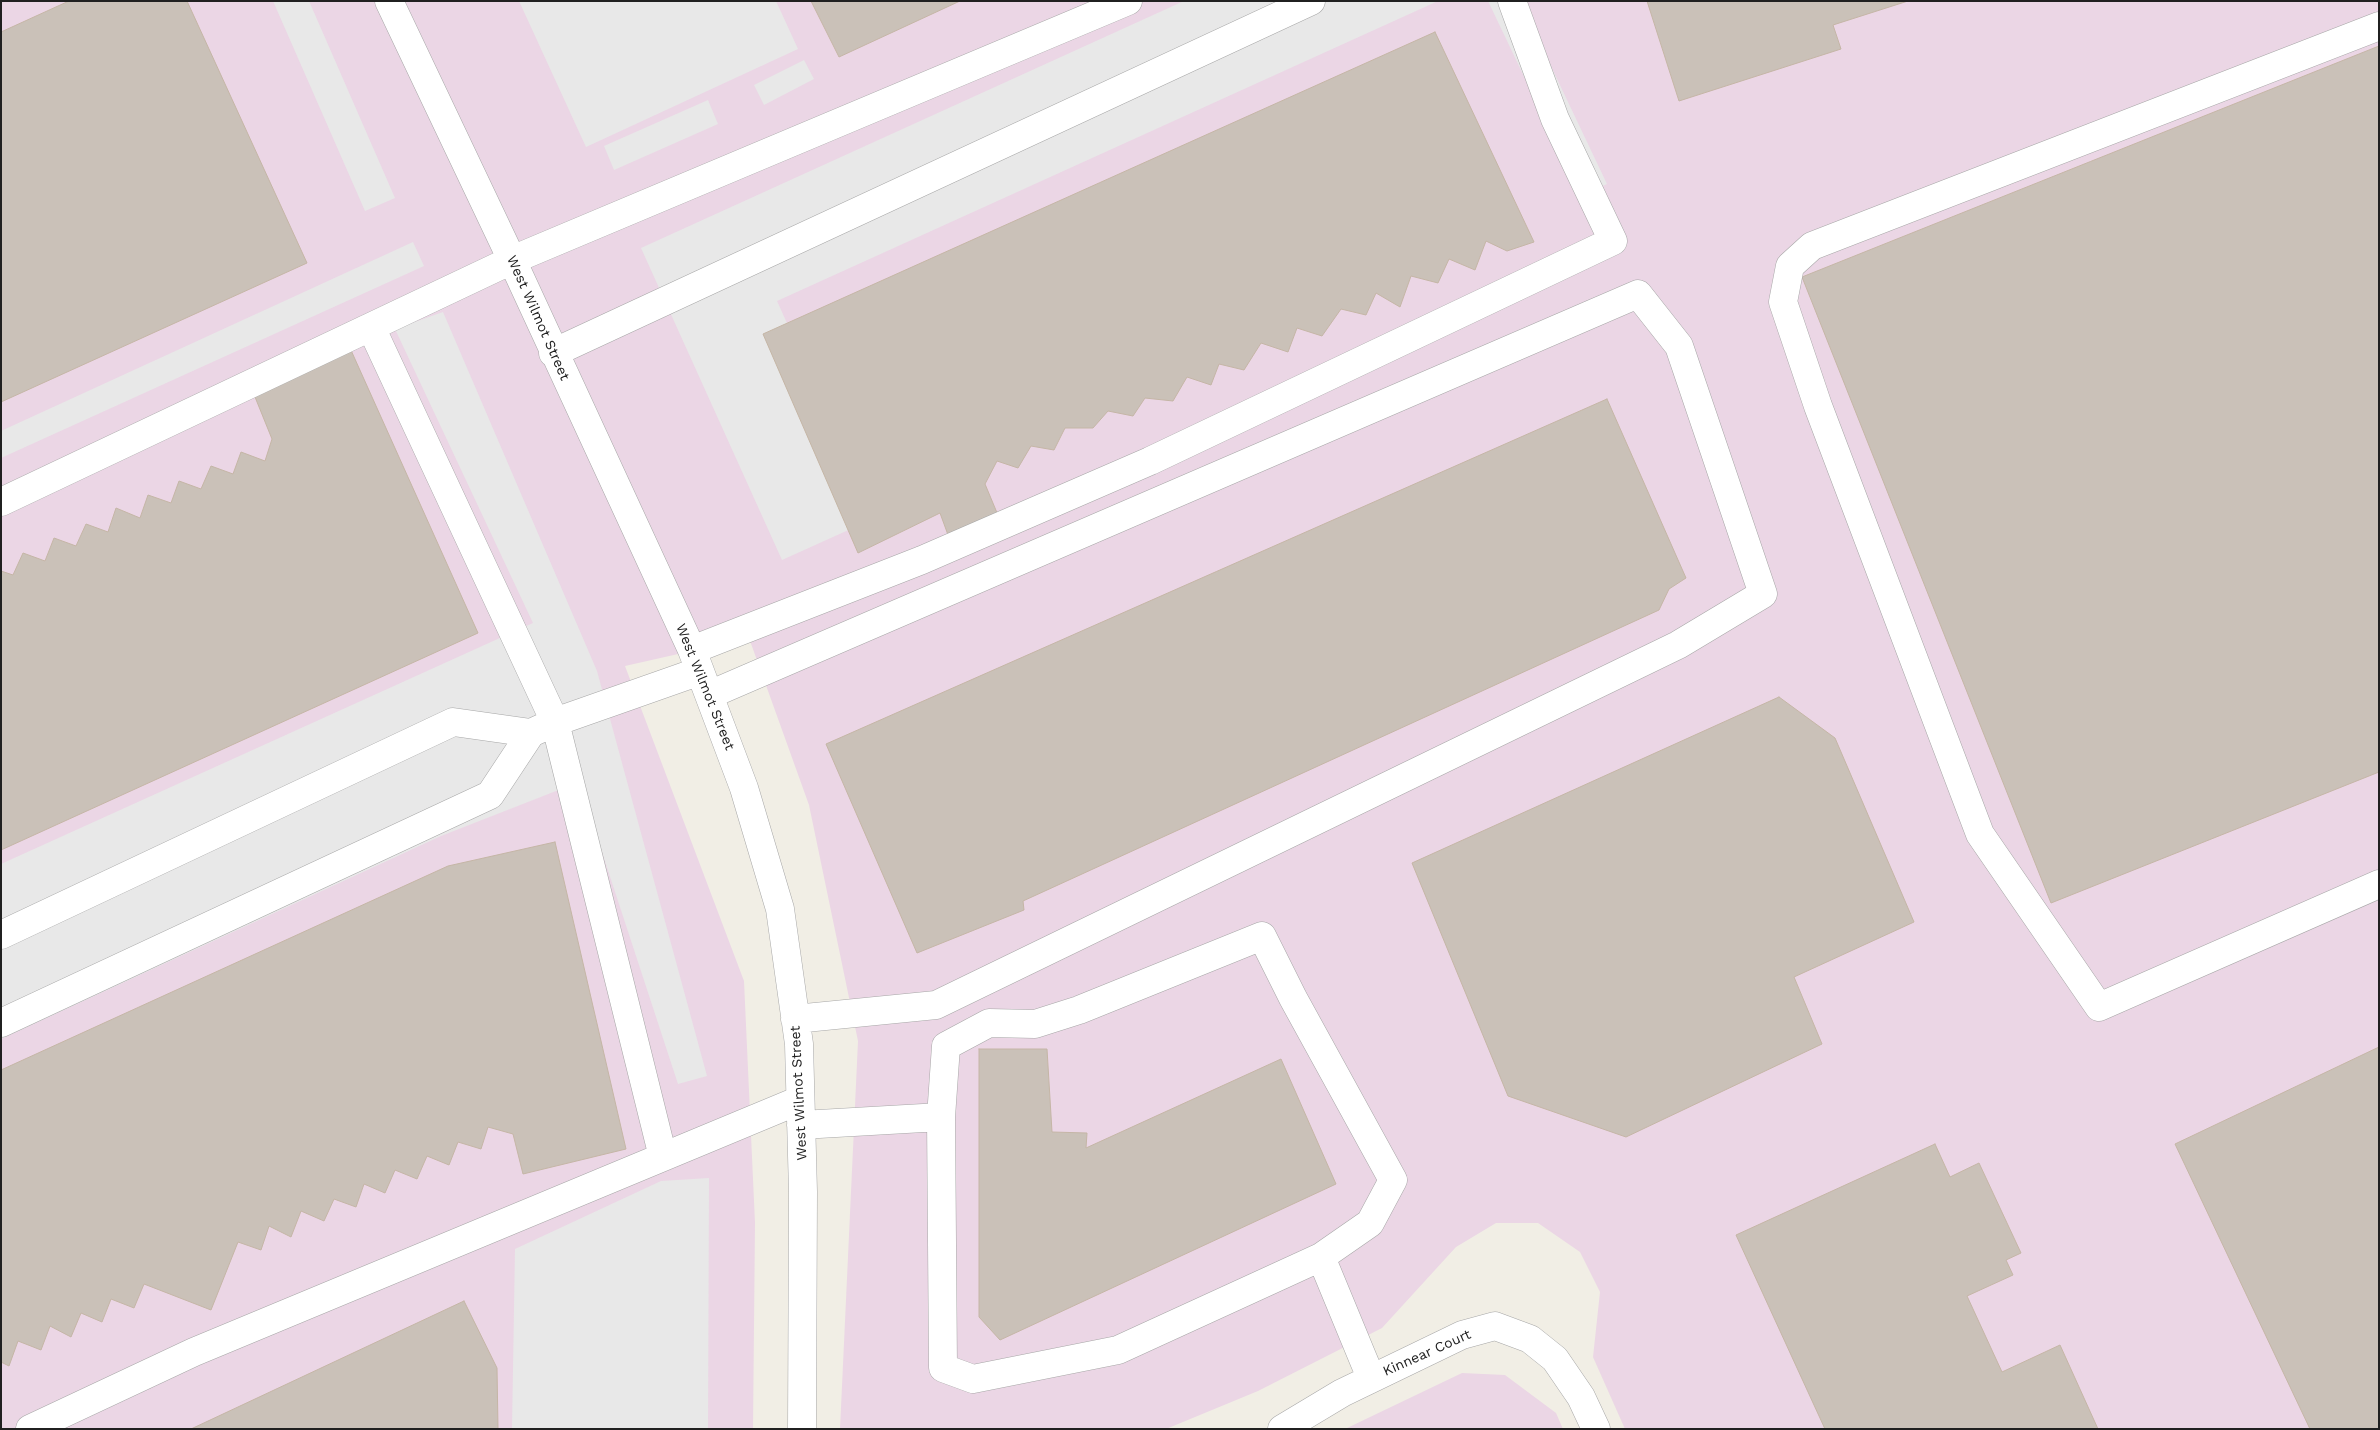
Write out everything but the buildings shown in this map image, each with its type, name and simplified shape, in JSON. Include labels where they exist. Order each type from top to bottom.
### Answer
[{"type":"street","name":"West Wilmot Street","points":[[389,1],[512,260],[700,672],[744,788],[780,910],[799,1044],[802,1429]]},
{"type":"street","points":[[1,502],[512,260],[1128,1]]},
{"type":"street","points":[[553,353],[1311,1]]},
{"type":"street","points":[[700,672],[922,560],[1150,461],[1613,241],[1555,119],[1512,1]]},
{"type":"street","points":[[2379,26],[1812,246],[1790,266],[1783,302],[1818,406],[1980,834],[2099,1007],[2379,884]]},
{"type":"street","points":[[1,936],[453,722],[543,728],[700,672],[1638,294],[1679,346],[1763,594],[1678,644],[936,1005],[795,1019]]},
{"type":"street","points":[[371,327],[543,728],[663,1157]]},
{"type":"street","points":[[1,1022],[490,795],[543,728]]},
{"type":"street","points":[[1262,936],[1293,998],[1392,1180],[1370,1223],[1321,1257],[1118,1350],[973,1379],[943,1368],[941,1117],[946,1046],[989,1023],[1035,1024],[1079,1010],[1262,936]]},
{"type":"street","points":[[30,1429],[194,1352],[663,1157],[801,1112],[941,1117]]},
{"type":"street","points":[[1321,1257],[1371,1378]]},
{"type":"street","name":"Kinnear Court","points":[[1282,1429],[1371,1378],[1462,1335],[1495,1326],[1530,1339],[1555,1359],[1582,1397],[1596,1429]]},
{"type":"shaded area","points":[[1,1],[2379,1],[2379,1429],[1625,1429],[1593,1357],[1600,1292],[1580,1252],[1538,1223],[1496,1223],[1456,1247],[1382,1328],[1258,1391],[1166,1429],[840,1429],[858,1041],[809,805],[749,638],[625,666],[744,981],[755,1223],[753,1429],[1,1429]]},
{"type":"shaded area","points":[[273,1],[309,1],[395,198],[365,211]]},
{"type":"shaded area","points":[[519,1],[776,1],[798,49],[586,147]]},
{"type":"shaded area","points":[[1184,1],[1438,1],[777,301],[875,518],[782,560],[641,248]]},
{"type":"shaded area","points":[[1488,1],[1520,1],[1607,184],[1581,196]]},
{"type":"shaded area","points":[[804,60],[814,79],[764,105],[754,85]]},
{"type":"shaded area","points":[[708,100],[718,124],[614,170],[604,146]]},
{"type":"shaded area","points":[[413,242],[424,266],[1,458],[1,431]]},
{"type":"shaded area","points":[[443,312],[597,671],[707,1076],[678,1084],[579,782],[441,836],[1,1039],[1,864],[533,623],[395,329]]},
{"type":"shaded area","points":[[709,1178],[708,1429],[512,1429],[515,1249],[661,1181]]},
{"type":"shaded area","points":[[1462,1373],[1505,1375],[1556,1413],[1563,1429],[1345,1429]]}]
